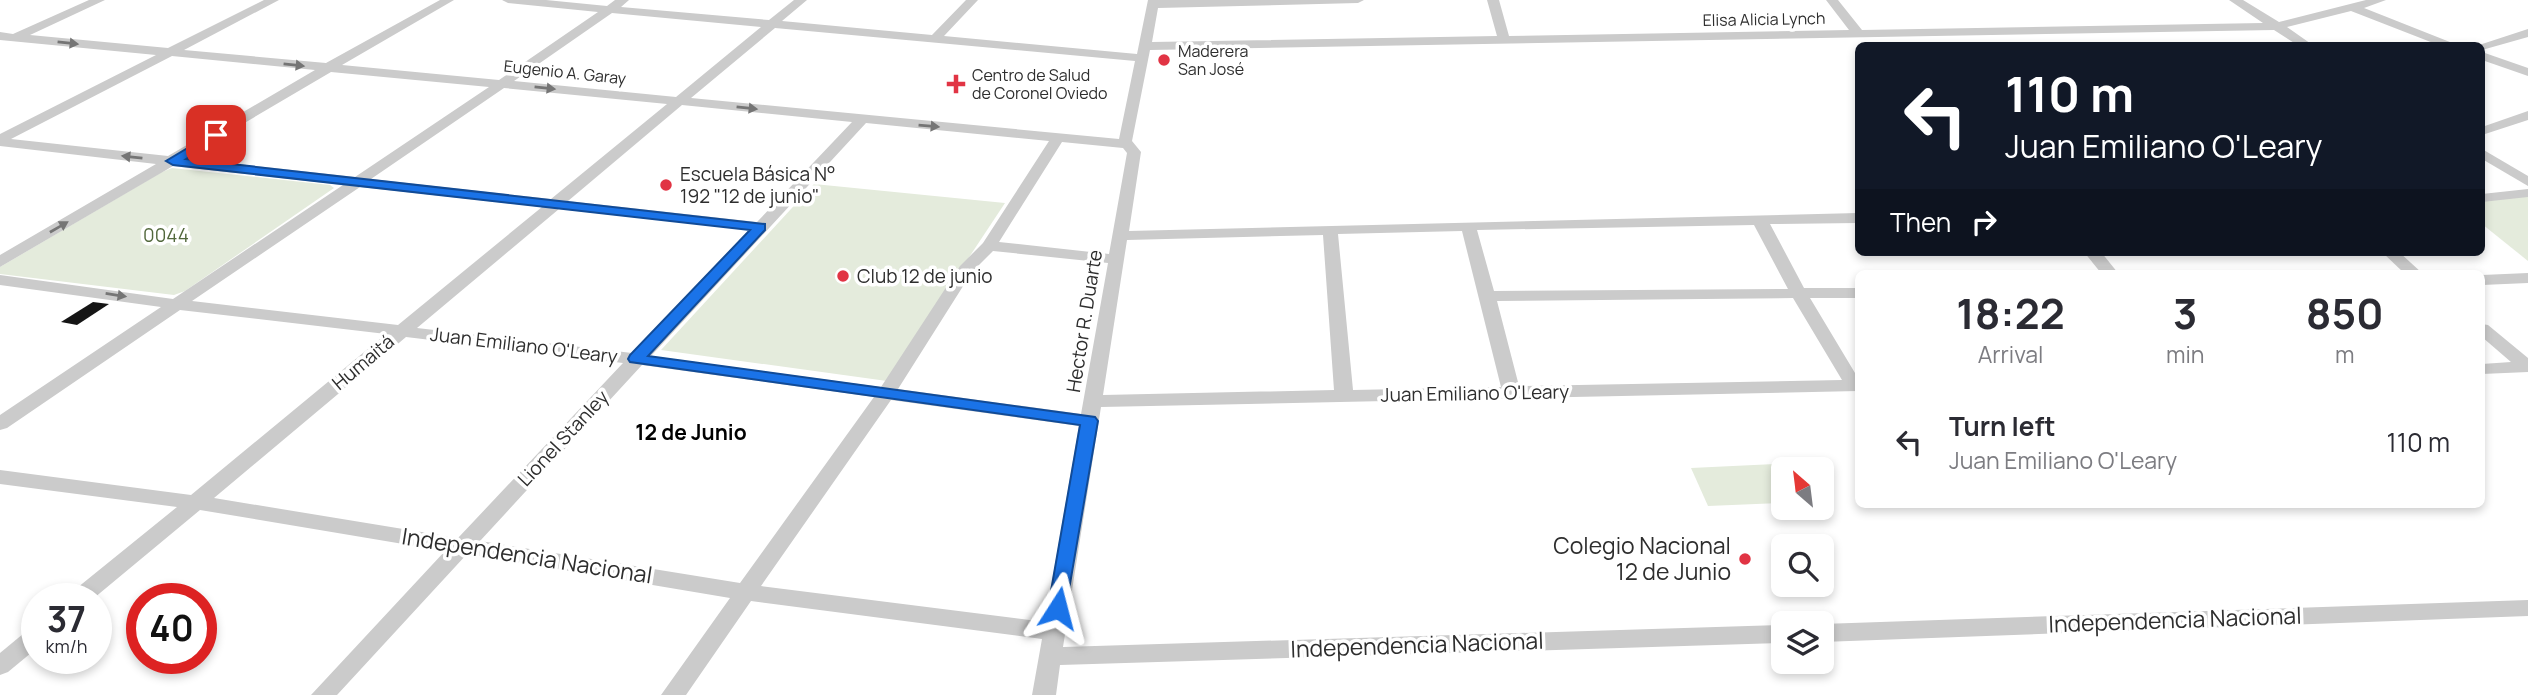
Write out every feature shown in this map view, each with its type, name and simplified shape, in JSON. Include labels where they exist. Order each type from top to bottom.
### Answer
[{"type":"street","points":[[0,44],[99,0]]},
{"type":"street","points":[[0,141],[273,0]]},
{"type":"street","points":[[0,262],[448,0]]},
{"type":"street","name":"Elisa Alicia Lynch","points":[[508,0],[935,39],[1144,52],[1504,38],[2278,26],[2348,4],[2380,0]]},
{"type":"street","points":[[0,424],[623,0]]},
{"type":"street","name":"Humaitá","points":[[98,583],[801,0]]},
{"type":"street","points":[[935,39],[972,0]]},
{"type":"street","points":[[1153,3],[1358,0]]},
{"type":"street","points":[[1493,0],[1504,38]]},
{"type":"street","points":[[1832,0],[1858,33]]},
{"type":"street","points":[[2235,0],[2302,42]]},
{"type":"street","name":"Hector R. Duarte","points":[[1044,695],[1134,152],[1125,142],[1153,3]]},
{"type":"street","points":[[2348,4],[2444,42]]},
{"type":"street","points":[[2485,45],[2528,33]]},
{"type":"street","name":"Eugenio A. Garay","points":[[0,36],[1126,144]]},
{"type":"street","points":[[2485,57],[2528,72]]},
{"type":"street","points":[[2485,130],[2528,116]]},
{"type":"street","name":"Lionel Stanley","points":[[323,695],[861,120]]},
{"type":"street","points":[[673,695],[886,393],[966,269],[989,246],[1058,138]]},
{"type":"street","points":[[0,141],[760,227]]},
{"type":"street","points":[[2485,155],[2528,182]]},
{"type":"street","points":[[2485,198],[2528,193]]},
{"type":"street","points":[[1120,236],[1855,218]]},
{"type":"street","points":[[1759,219],[1798,294],[1855,383]]},
{"type":"street","points":[[1467,226],[1511,392]]},
{"type":"street","points":[[1330,230],[1344,396]]},
{"type":"street","points":[[989,246],[1116,259]]},
{"type":"street","points":[[2095,256],[2107,270]]},
{"type":"street","points":[[2395,256],[2411,270]]},
{"type":"street","points":[[2485,280],[2528,278]]},
{"type":"street","name":"Juan Emiliano O'Leary","points":[[0,280],[174,304],[636,359],[1089,421]]},
{"type":"street","points":[[1487,296],[1855,293]]},
{"type":"street","points":[[2485,331],[2528,367]]},
{"type":"street","points":[[2485,369],[2528,367]]},
{"type":"street","name":"Juan Emiliano O'Leary","points":[[1092,401],[1855,385]]},
{"type":"street","name":"Independencia Nacional","points":[[0,477],[195,502],[744,592],[1054,632]]},
{"type":"street","name":"Independencia Nacional","points":[[1834,633],[2528,608]]},
{"type":"street","name":"Independencia Nacional","points":[[1050,656],[1771,634]]},
{"type":"street","points":[[0,666],[21,648]]},
{"type":"green space","name":"0044","points":[[172,168],[330,185],[334,188],[185,291],[174,295],[0,274],[0,267]]},
{"type":"green space","name":"Club 12 de junio","points":[[814,184],[1005,203],[887,381],[661,350]]},
{"type":"green space","points":[[2528,194],[2528,261],[2485,226],[2485,197]]},
{"type":"green space","points":[[1771,464],[1771,503],[1708,506],[1691,468]]},
{"type":"building","points":[[93,302],[109,304],[77,325],[61,322]]},
{"type":"place","name":"Maderera San José","points":[[1164,60]]},
{"type":"place","name":"Centro de Salud de Coronel Oviedo","points":[[956,84]]},
{"type":"place","name":"Escuela Básica N° 192 \"12 de junio\"","points":[[666,185]]},
{"type":"place","name":"Club 12 de junio","points":[[843,276]]},
{"type":"place","name":"Colegio Nacional 12 de Junio","points":[[1745,559]]},
{"type":"district","name":"12 de Junio","points":[[691,433]]},
{"type":"route","points":[[216,135],[173,161],[760,227],[636,359],[1089,421],[1058,608]]}]
